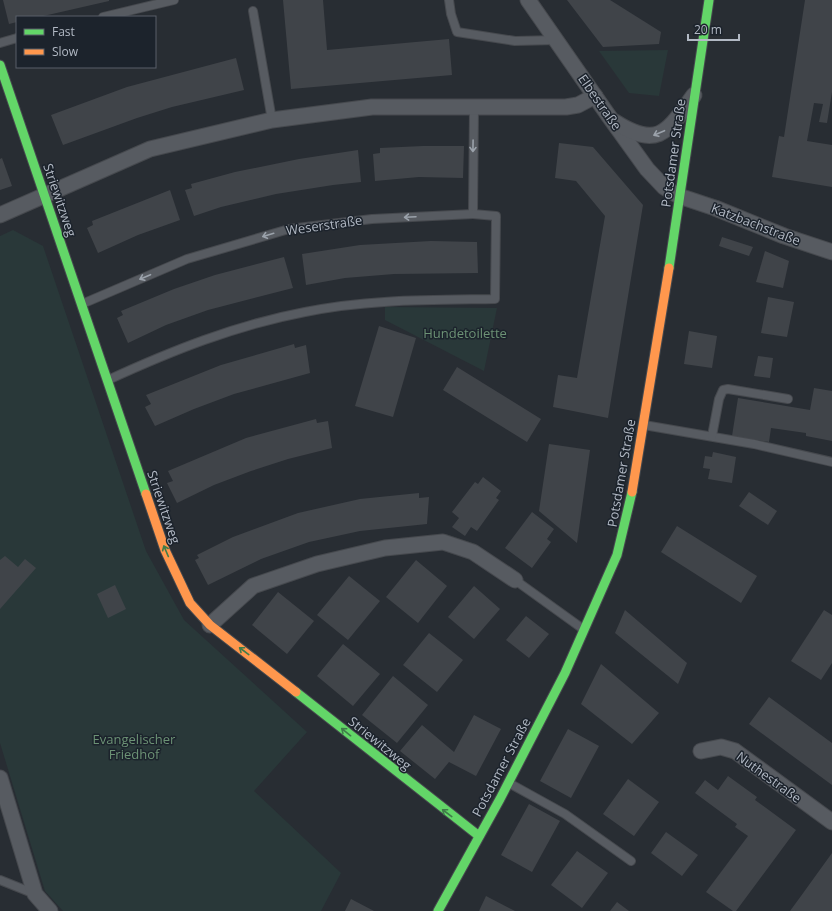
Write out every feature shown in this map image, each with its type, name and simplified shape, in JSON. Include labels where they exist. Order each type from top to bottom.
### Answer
[{"type":"street","name":"Elbestraße","points":[[528,0],[611,119],[656,180],[679,196]]},
{"type":"street","name":"Potsdamer Straße","points":[[438,911],[508,782],[585,631],[617,555],[630,502],[643,425],[709,0]]},
{"type":"street","name":"Striewitzweg","points":[[0,65],[165,550],[190,604],[210,625],[479,836]]},
{"type":"street","points":[[611,119],[629,131],[649,137],[665,130],[677,119],[694,94]]},
{"type":"street","points":[[0,215],[150,149],[272,120],[372,107],[566,107],[578,105],[595,96]]},
{"type":"street","name":"Katzbachstraße","points":[[679,196],[715,208],[784,236],[832,252]]},
{"type":"street","points":[[210,625],[253,586],[317,564],[385,548],[443,542],[473,552],[515,580]]},
{"type":"street","name":"Nuthestraße","points":[[701,751],[721,747],[735,751],[832,822]]},
{"type":"street","points":[[0,778],[35,894],[50,911]]},
{"type":"lane","points":[[107,16],[174,0]]},
{"type":"lane","points":[[449,0],[451,14],[457,32],[515,42],[556,40]]},
{"type":"lane","points":[[253,11],[272,120]]},
{"type":"lane","points":[[0,43],[16,38]]},
{"type":"lane","points":[[473,214],[474,107]]},
{"type":"lane","name":"Weserstraße","points":[[81,304],[187,259],[289,229],[372,218],[473,214],[496,216],[495,299],[401,300],[306,311],[243,326],[160,357],[108,381]]},
{"type":"lane","points":[[712,436],[718,398],[723,390],[728,389],[788,399]]},
{"type":"lane","points":[[643,425],[712,436],[832,462]]},
{"type":"lane","points":[[515,580],[585,631]]},
{"type":"lane","points":[[508,782],[565,814],[631,861]]},
{"type":"lane","points":[[0,880],[35,894]]},
{"type":"green space","points":[[668,50],[659,96],[629,93],[599,51]]},
{"type":"green space","name":"Evangelischer Friedhof","points":[[13,230],[43,246],[146,551],[184,620],[307,732],[254,791],[341,873],[321,911],[63,911],[45,891],[0,743],[0,236]]},
{"type":"green space","name":"Hundetoilette","points":[[385,307],[497,308],[484,371],[385,320]]},
{"type":"building","points":[[3,0],[109,0],[43,16],[16,16],[16,22],[9,24]]},
{"type":"building","points":[[283,0],[323,0],[327,50],[449,39],[452,75],[291,89]]},
{"type":"building","points":[[567,0],[610,0],[661,32],[659,44],[603,47]]},
{"type":"building","points":[[805,0],[832,0],[832,92],[827,123],[819,122],[823,104],[814,103],[807,141],[832,145],[832,187],[772,177],[779,136],[784,137]]},
{"type":"building","points":[[236,58],[244,90],[172,107],[63,145],[51,115],[127,87]]},
{"type":"building","points":[[559,143],[593,147],[643,205],[608,418],[553,407],[558,375],[577,378],[605,216],[576,181],[555,178]]},
{"type":"building","points":[[464,146],[463,178],[419,177],[375,181],[373,154],[380,153],[380,148]]},
{"type":"building","points":[[358,150],[361,182],[276,194],[221,207],[194,216],[185,190],[192,188],[191,184],[235,172],[299,159]]},
{"type":"building","points":[[2,158],[12,186],[0,190],[0,159]]},
{"type":"building","points":[[170,190],[180,220],[138,235],[98,253],[87,228],[93,225],[92,221]]},
{"type":"building","points":[[722,237],[753,247],[749,256],[719,246]]},
{"type":"building","points":[[431,241],[477,242],[478,273],[394,274],[345,278],[306,285],[302,254],[360,245]]},
{"type":"building","points":[[765,251],[789,261],[783,288],[756,282]]},
{"type":"building","points":[[284,257],[293,288],[208,310],[166,325],[128,343],[117,318],[123,315],[121,311],[174,289],[215,275]]},
{"type":"building","points":[[768,297],[794,302],[787,337],[761,333]]},
{"type":"building","points":[[379,326],[416,338],[393,417],[355,406]]},
{"type":"building","points":[[689,331],[717,336],[712,368],[684,364]]},
{"type":"building","points":[[294,344],[295,348],[306,345],[310,373],[234,394],[155,426],[145,407],[151,404],[146,395],[221,365]]},
{"type":"building","points":[[758,356],[773,358],[770,378],[754,376]]},
{"type":"building","points":[[457,367],[541,419],[527,442],[443,390]]},
{"type":"building","points":[[814,388],[832,391],[832,441],[806,436],[806,433],[771,428],[769,442],[732,436],[738,398],[810,410]]},
{"type":"building","points":[[316,419],[317,423],[328,421],[332,448],[288,459],[251,471],[214,485],[177,503],[167,483],[173,481],[168,471],[246,438]]},
{"type":"building","points":[[549,444],[590,450],[577,543],[539,511]]},
{"type":"building","points":[[713,452],[736,457],[732,483],[708,479],[710,469],[703,468],[705,456],[712,457]]},
{"type":"building","points":[[483,477],[501,491],[496,498],[499,500],[477,531],[471,527],[465,536],[452,527],[459,518],[452,512],[475,482],[478,484]]},
{"type":"building","points":[[749,492],[777,511],[768,525],[739,506]]},
{"type":"building","points":[[419,493],[419,498],[429,497],[427,524],[360,531],[309,542],[261,559],[208,585],[195,560],[199,558],[197,555],[233,537],[298,513],[360,499]]},
{"type":"building","points":[[532,512],[554,529],[547,539],[551,542],[532,568],[505,548]]},
{"type":"building","points":[[677,526],[757,576],[741,603],[661,552]]},
{"type":"building","points":[[5,556],[18,567],[25,559],[36,568],[0,609],[0,560]]},
{"type":"building","points":[[416,560],[447,586],[418,623],[386,597]]},
{"type":"building","points":[[349,576],[380,601],[348,640],[317,615]]},
{"type":"building","points":[[115,585],[126,609],[108,618],[97,594]]},
{"type":"building","points":[[474,586],[500,609],[474,639],[448,617]]},
{"type":"building","points":[[278,592],[314,621],[287,654],[252,625]]},
{"type":"building","points":[[625,610],[687,663],[678,684],[615,633]]},
{"type":"building","points":[[824,610],[832,615],[832,663],[821,680],[791,661]]},
{"type":"building","points":[[526,616],[549,634],[529,658],[506,640]]},
{"type":"building","points":[[429,633],[463,660],[437,692],[403,665]]},
{"type":"building","points":[[343,644],[380,674],[353,706],[317,676]]},
{"type":"building","points":[[601,664],[659,713],[632,744],[581,704]]},
{"type":"building","points":[[393,676],[428,705],[397,743],[362,715]]},
{"type":"building","points":[[769,697],[832,743],[832,785],[749,724]]},
{"type":"building","points":[[474,715],[501,729],[476,776],[449,762],[435,779],[400,751],[422,725],[454,752]]},
{"type":"building","points":[[568,729],[599,746],[571,798],[540,781]]},
{"type":"building","points":[[728,776],[757,797],[755,800],[796,830],[736,911],[733,911],[706,892],[748,836],[735,827],[737,824],[695,793],[705,780],[718,790]]},
{"type":"building","points":[[628,779],[659,802],[634,836],[603,814]]},
{"type":"building","points":[[529,804],[560,821],[532,872],[501,855]]},
{"type":"building","points":[[666,832],[698,855],[682,876],[651,853]]},
{"type":"building","points":[[577,851],[608,873],[582,908],[551,885]]},
{"type":"building","points":[[832,853],[832,911],[790,911],[801,896]]},
{"type":"building","points":[[486,896],[515,911],[479,911]]},
{"type":"building","points":[[351,899],[374,911],[345,911]]},
{"type":"building","points":[[617,902],[629,911],[610,911]]},
{"type":"traffic: fast","points":[[669,268],[709,0]]},
{"type":"traffic: fast","points":[[0,65],[146,494]]},
{"type":"traffic: fast","points":[[438,911],[500,799],[565,673],[617,555],[632,492]]},
{"type":"traffic: fast","points":[[296,692],[479,836]]},
{"type":"traffic: slow","points":[[632,492],[669,268]]},
{"type":"traffic: slow","points":[[146,494],[165,550],[190,603],[210,625],[296,692]]}]
